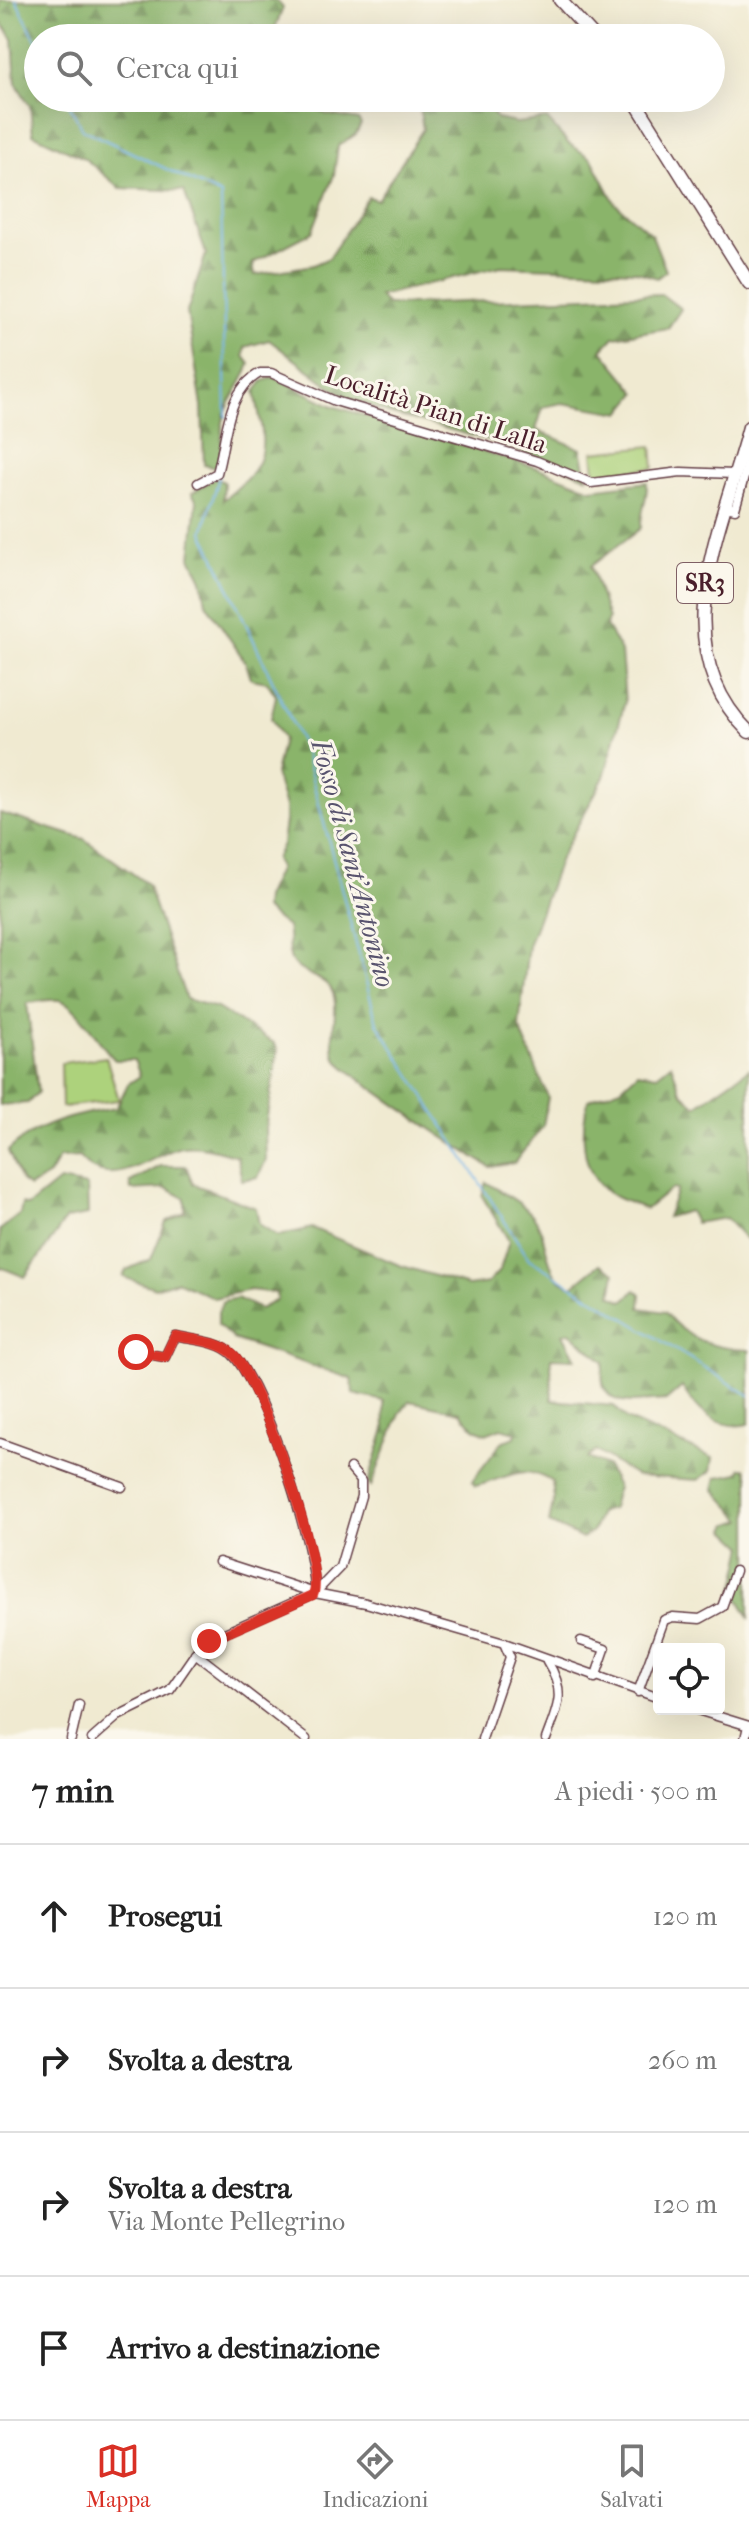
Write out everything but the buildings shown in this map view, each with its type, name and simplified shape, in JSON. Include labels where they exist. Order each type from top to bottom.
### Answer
[{"type":"main road","points":[[560,0],[582,24]]},
{"type":"main road","points":[[642,112],[749,283]]},
{"type":"main road","name":"SR3","points":[[749,427],[704,590],[703,638],[722,697],[749,732]]},
{"type":"street","name":"Località Pian di Lalla","points":[[198,483],[217,473],[227,420],[243,388],[260,373],[271,373],[335,401],[537,461],[591,483],[681,472],[734,474]]},
{"type":"street","points":[[726,507],[735,509],[749,460]]},
{"type":"street","points":[[136,1352],[165,1357],[175,1336],[224,1347],[236,1357],[275,1434],[314,1563],[315,1593]]},
{"type":"street","points":[[0,1443],[122,1487]]},
{"type":"street","points":[[92,1739],[118,1716],[170,1690],[195,1653],[214,1638],[315,1593],[340,1567],[361,1496],[361,1481],[350,1468]]},
{"type":"street","points":[[219,1562],[315,1593],[366,1603],[504,1643],[547,1661],[653,1696]]},
{"type":"street","points":[[638,1692],[664,1620],[673,1617],[700,1619],[722,1607],[735,1571]]},
{"type":"street","points":[[581,1641],[605,1649],[595,1678]]},
{"type":"street","points":[[482,1739],[510,1657],[504,1643]]},
{"type":"street","points":[[195,1653],[306,1739]]},
{"type":"street","points":[[546,1739],[560,1701],[560,1681],[547,1661]]},
{"type":"street","points":[[71,1739],[79,1705]]},
{"type":"street","points":[[713,1715],[749,1726],[745,1739]]},
{"type":"green space","points":[[0,0],[276,0],[283,8],[277,24],[24,24],[24,96],[16,83],[13,39],[0,21]]},
{"type":"green space","points":[[31,112],[322,112],[358,120],[361,124],[356,134],[338,146],[334,175],[312,232],[253,263],[255,275],[313,265],[329,258],[368,197],[377,200],[423,129],[420,112],[492,112],[497,119],[516,123],[547,119],[568,143],[592,159],[615,203],[652,235],[666,271],[657,278],[635,271],[501,266],[379,296],[387,305],[661,294],[681,309],[668,328],[614,337],[602,350],[637,393],[621,413],[562,403],[543,407],[536,430],[581,449],[587,477],[495,442],[388,413],[343,396],[269,340],[245,347],[244,356],[250,364],[224,418],[219,461],[216,468],[204,465],[202,406],[187,312],[206,254],[184,191],[120,188],[84,158],[33,134]]},
{"type":"green space","points":[[274,377],[333,406],[541,469],[591,489],[647,482],[641,528],[591,566],[608,619],[606,626],[621,651],[625,702],[604,777],[561,856],[528,946],[519,1026],[548,1097],[543,1126],[514,1163],[490,1167],[408,1113],[336,1058],[332,991],[325,983],[293,963],[287,927],[264,909],[265,898],[279,868],[275,859],[282,844],[285,821],[285,807],[275,774],[283,739],[271,718],[276,696],[267,682],[251,679],[246,663],[206,603],[202,580],[191,557],[197,501],[192,493],[215,478],[224,482],[223,500],[250,475],[261,453],[262,441],[255,392],[263,381]]},
{"type":"green space","points":[[652,446],[654,468],[595,474],[593,452]]},
{"type":"green space","points":[[0,813],[84,839],[147,884],[186,999],[217,1008],[274,1043],[278,1050],[265,1129],[266,1160],[258,1177],[242,1180],[237,1156],[190,1146],[114,1173],[90,1167],[79,1157],[59,1158],[49,1175],[29,1187],[21,1181],[8,1151],[19,1141],[31,1133],[73,1117],[116,1108],[128,1084],[140,1076],[134,1060],[115,1060],[66,1003],[55,1000],[27,1003],[38,1092],[28,1103],[0,1105]]},
{"type":"green space","points":[[106,1057],[119,1100],[62,1107],[61,1063]]},
{"type":"green space","points":[[671,1064],[681,1092],[696,1106],[749,1069],[749,1243],[726,1218],[695,1223],[689,1211],[667,1217],[677,1190],[671,1189],[646,1209],[609,1193],[591,1171],[584,1148],[588,1100],[621,1088],[638,1072],[657,1075]]},
{"type":"green space","points":[[161,1166],[186,1166],[193,1184],[256,1208],[259,1224],[278,1236],[312,1228],[399,1265],[468,1286],[488,1283],[500,1270],[509,1241],[482,1196],[486,1182],[532,1214],[552,1269],[564,1282],[573,1286],[600,1264],[615,1273],[611,1295],[623,1301],[636,1290],[641,1294],[640,1308],[665,1312],[692,1336],[724,1348],[749,1350],[749,1424],[728,1424],[710,1417],[701,1411],[682,1387],[667,1400],[629,1402],[610,1396],[602,1378],[604,1362],[570,1332],[563,1334],[576,1359],[551,1358],[552,1400],[614,1406],[626,1419],[713,1458],[711,1471],[698,1480],[636,1476],[596,1451],[587,1458],[607,1466],[617,1487],[612,1509],[600,1512],[593,1531],[581,1538],[549,1523],[554,1498],[552,1482],[541,1476],[523,1472],[475,1486],[472,1481],[503,1441],[515,1437],[516,1432],[501,1428],[486,1434],[474,1428],[460,1412],[410,1401],[400,1413],[371,1486],[368,1483],[385,1429],[384,1401],[353,1394],[352,1379],[233,1339],[218,1325],[218,1312],[223,1301],[237,1298],[260,1309],[277,1300],[276,1293],[250,1290],[214,1298],[177,1281],[155,1288],[123,1277],[126,1270],[151,1259],[166,1222],[185,1212],[185,1198],[166,1188],[131,1190],[130,1182]]},
{"type":"green space","points":[[59,1181],[87,1186],[88,1215],[66,1219],[25,1277],[0,1267],[0,1230],[20,1214],[22,1204],[28,1206]]},
{"type":"green space","points":[[746,1468],[749,1479],[749,1617],[734,1591],[744,1546],[726,1529],[729,1524],[743,1520],[714,1489],[717,1477],[739,1473]]},
{"type":"waterway","name":"Fosso di Sant'Antonino","points":[[16,0],[28,24]]},
{"type":"waterway","name":"Fosso di Sant'Antonino","points":[[73,112],[82,129],[221,195],[226,417]]},
{"type":"waterway","name":"Fosso di Sant'Antonino","points":[[220,474],[203,532],[304,748],[377,1023],[529,1259],[749,1395]]},
{"type":"route","points":[[136,1352],[165,1357],[175,1336],[224,1347],[236,1357],[275,1434],[314,1563],[313,1595],[209,1641]]}]
